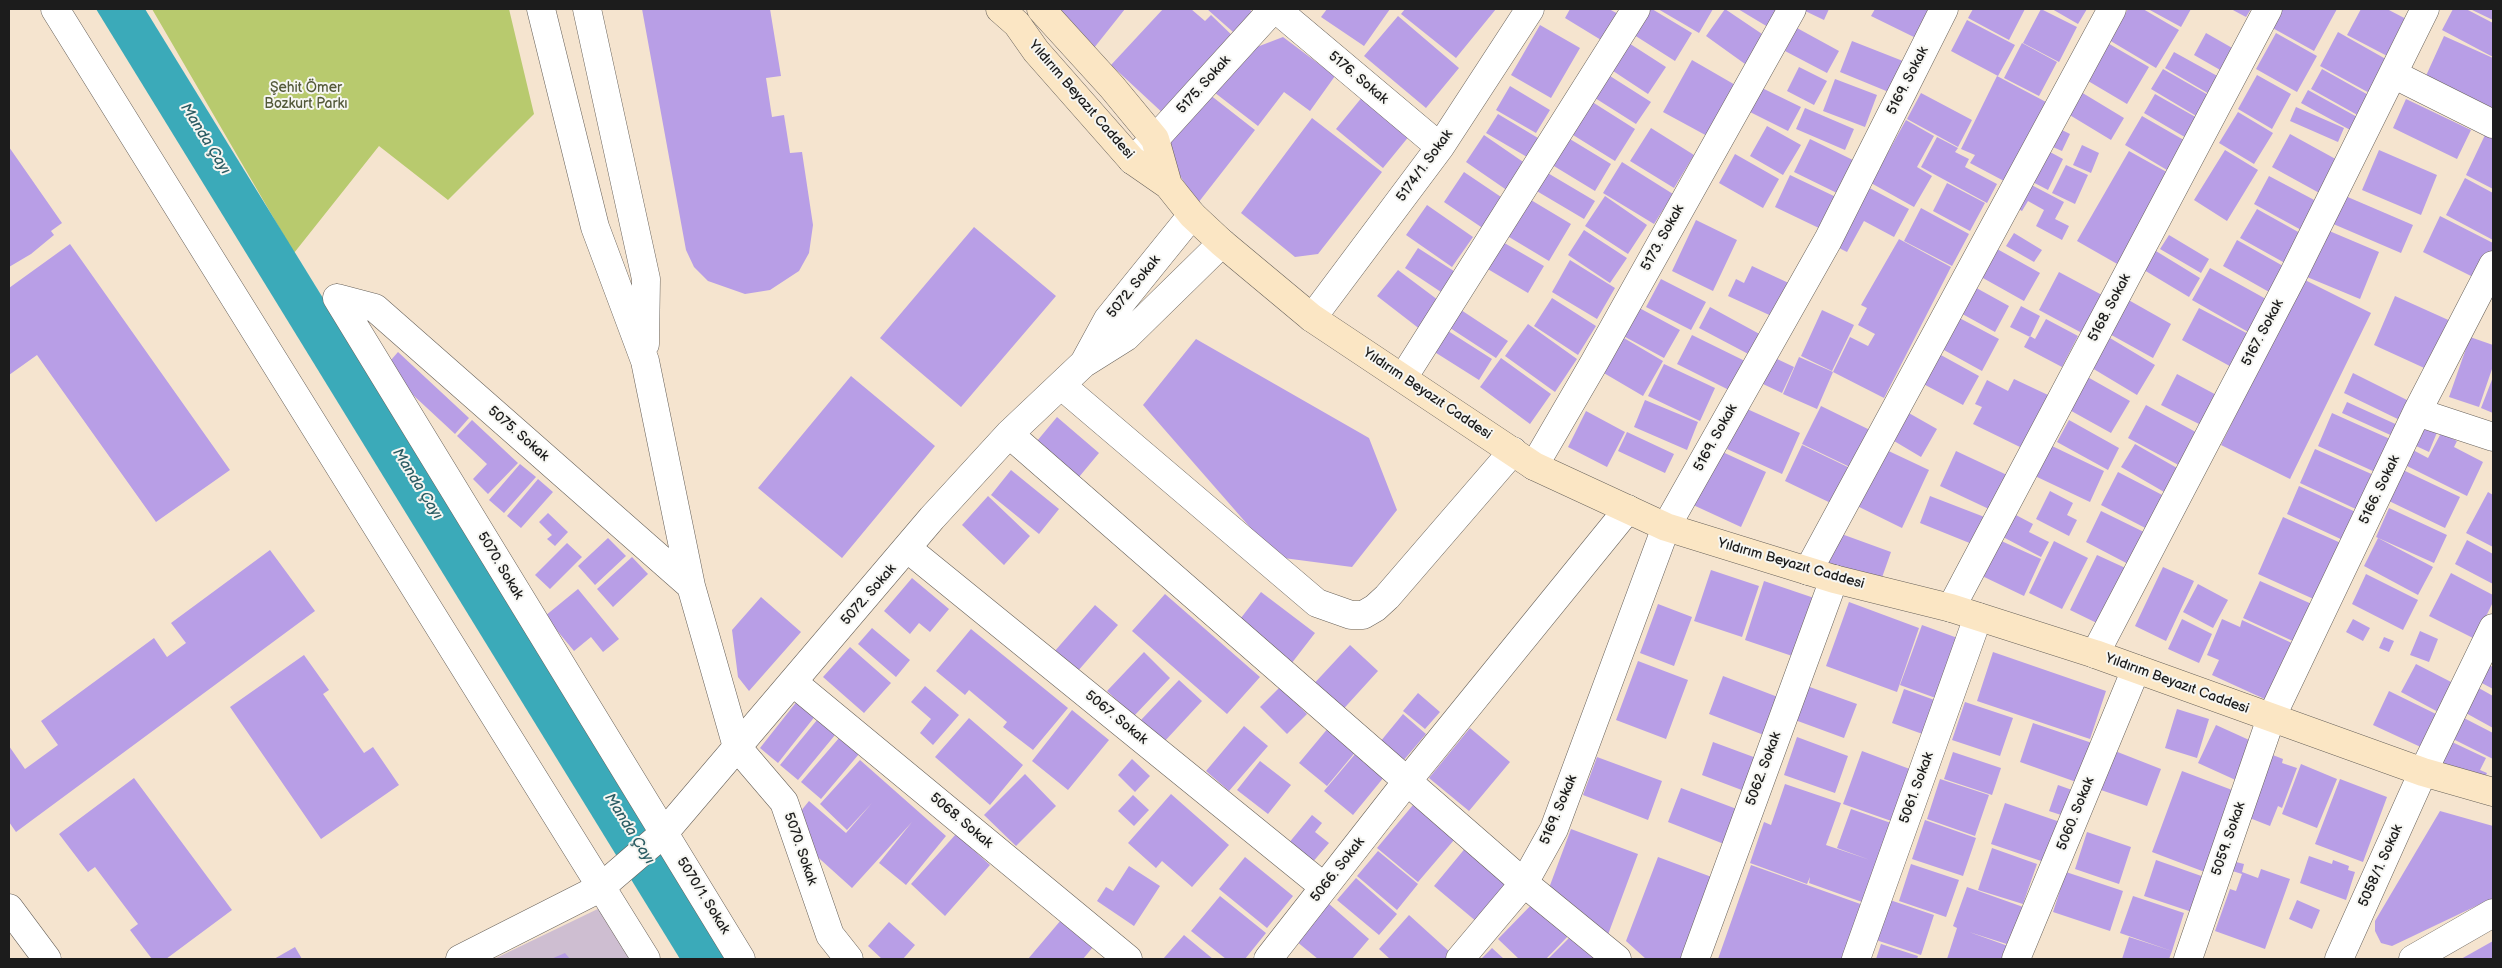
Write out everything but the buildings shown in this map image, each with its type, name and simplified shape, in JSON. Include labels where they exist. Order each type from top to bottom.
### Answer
[{"type":"main road","name":"Yıldırım Beyazıt Caddesi","points":[[1000,9],[1018,24],[1036,51],[1132,160],[1168,185],[1192,215],[1222,243],[1312,318],[1523,459],[1666,527],[1834,579],[1951,608],[2095,654],[2423,772],[2493,792]]},
{"type":"main road","name":"Yıldırım Beyazıt Caddesi","points":[[1041,9],[1112,87],[1155,139],[1168,185]]},
{"type":"street","points":[[55,9],[600,888],[646,959]]},
{"type":"street","points":[[541,9],[595,227],[644,361],[691,586],[736,747]]},
{"type":"street","points":[[586,9],[646,279],[644,361]]},
{"type":"street","name":"5175. Sokak","points":[[1132,160],[1155,139],[1274,9]]},
{"type":"street","name":"5176. Sokak","points":[[1274,9],[1440,147]]},
{"type":"street","name":"5174/1. Sokak","points":[[1312,318],[1440,147],[1530,9]]},
{"type":"street","points":[[1403,378],[1636,9]]},
{"type":"street","name":"5173. Sokak","points":[[1062,386],[1318,603],[1351,615],[1363,615],[1375,608],[1387,597],[1523,459],[1594,363],[1792,9]]},
{"type":"street","name":"5169. Sokak","points":[[1460,959],[1524,883],[1554,829],[1666,527],[1828,240],[1944,9]]},
{"type":"street","points":[[1808,571],[2112,9]]},
{"type":"street","name":"5168. Sokak","points":[[1951,608],[2268,9]]},
{"type":"street","name":"5167. Sokak","points":[[2095,654],[2293,275],[2426,9]]},
{"type":"street","points":[[2393,74],[2493,124]]},
{"type":"street","name":"5072. Sokak","points":[[1083,364],[1108,319],[1192,215]]},
{"type":"street","name":"5072. Sokak","points":[[460,959],[600,888],[664,834],[736,747],[794,683],[908,549],[932,518],[1009,434],[1062,386],[1083,364],[1126,337],[1222,243]]},
{"type":"street","name":"5166. Sokak","points":[[2271,718],[2417,412],[2493,265]]},
{"type":"street","name":"5075. Sokak","points":[[337,298],[374,308],[691,586]]},
{"type":"street","name":"5070. Sokak","points":[[337,298],[664,834]]},
{"type":"street","points":[[2417,412],[2493,437]]},
{"type":"street","points":[[1009,434],[1524,883],[1617,959]]},
{"type":"street","name":"5066. Sokak","points":[[1268,959],[1408,780],[1628,509]]},
{"type":"street","name":"5067. Sokak","points":[[908,549],[1324,887]]},
{"type":"street","name":"5062. Sokak","points":[[1695,959],[1834,579]]},
{"type":"street","name":"5061. Sokak","points":[[1856,959],[1978,617]]},
{"type":"street","name":"5058/1. Sokak","points":[[2339,959],[2423,772],[2493,628]]},
{"type":"street","name":"5060. Sokak","points":[[2016,959],[2136,669]]},
{"type":"street","name":"5068. Sokak","points":[[794,683],[1128,959]]},
{"type":"street","name":"5059. Sokak","points":[[2188,959],[2271,718]]},
{"type":"street","name":"5070. Sokak","points":[[736,747],[784,802],[830,935],[849,959]]},
{"type":"street","name":"5070/1. Sokak","points":[[664,834],[741,959]]},
{"type":"street","points":[[9,908],[46,959]]},
{"type":"street","points":[[2413,959],[2493,913]]},
{"type":"shaded area","points":[[606,905],[641,959],[494,959]]},
{"type":"green space","name":"Şehit Ömer Bozkurt Parkı","points":[[152,9],[509,9],[534,114],[448,200],[379,146],[294,253]]},
{"type":"water","name":"Manda Çayı","points":[[96,9],[145,9],[730,959],[680,959]]}]
